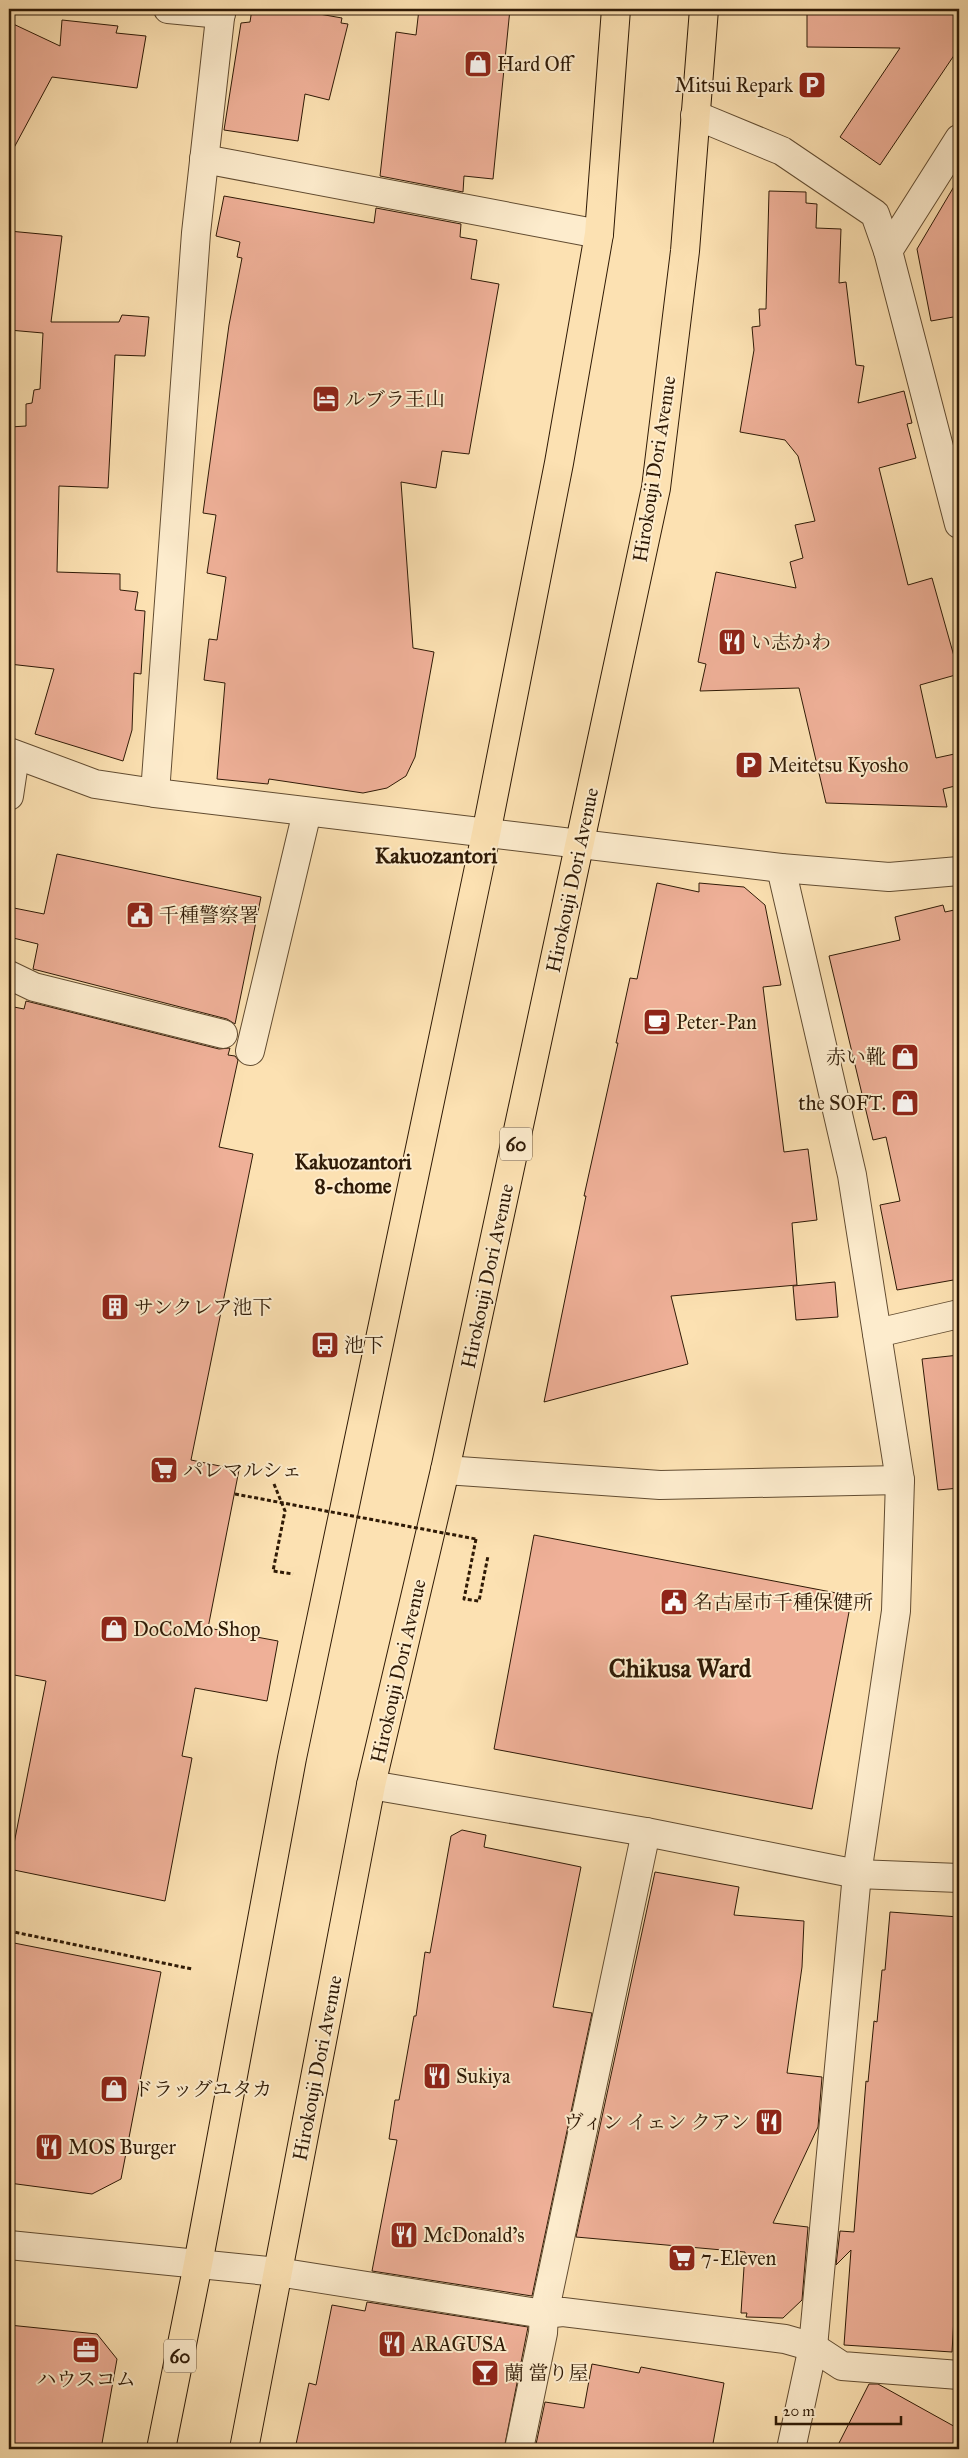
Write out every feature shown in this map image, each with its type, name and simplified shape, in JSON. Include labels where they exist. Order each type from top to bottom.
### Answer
[{"type":"main road","name":"60","points":[[160,2449],[198,2264],[292,1758],[486,834],[559,463],[599,234],[616,9]]},
{"type":"main road","name":"Hirokouji Dori Avenue","points":[[244,2449],[372,1784],[445,1470],[656,488],[685,251],[704,9]]},
{"type":"street","points":[[155,793],[196,233],[221,11],[168,9]]},
{"type":"street","points":[[695,115],[782,151],[875,214],[888,252],[959,524]]},
{"type":"street","points":[[888,252],[959,139]]},
{"type":"street","points":[[204,159],[599,234]]},
{"type":"street","points":[[9,796],[12,754],[95,784],[307,812],[781,868],[889,877],[959,872]]},
{"type":"street","points":[[250,1051],[307,812]]},
{"type":"street","points":[[781,868],[852,1175],[900,1480],[896,1611],[856,1874],[813,2346],[791,2449]]},
{"type":"street","points":[[9,975],[34,986],[223,1034]]},
{"type":"street","points":[[877,1333],[959,1314]]},
{"type":"street","points":[[445,1470],[660,1485],[900,1480]]},
{"type":"street","points":[[372,1784],[646,1832],[856,1874],[959,1878]]},
{"type":"street","points":[[519,2449],[543,2333],[544,2314],[646,1832]]},
{"type":"street","points":[[9,2245],[278,2272],[544,2314],[563,2312],[785,2339],[813,2346],[842,2366],[959,2375]]},
{"type":"path","points":[[274,1484],[285,1511],[273,1571],[293,1575],[295,1565]]},
{"type":"path","points":[[235,1494],[476,1539],[464,1599],[479,1601],[488,1556]]},
{"type":"path","points":[[304,1517],[306,1507]]},
{"type":"path","points":[[9,1931],[192,1969]]},
{"type":"building","points":[[252,9],[308,9],[308,12],[342,18],[341,23],[348,24],[329,100],[305,94],[298,141],[224,130],[241,23],[250,22]]},
{"type":"building","points":[[419,9],[510,9],[493,179],[464,176],[463,192],[380,176],[396,32],[416,35]]},
{"type":"building","points":[[807,9],[959,9],[959,48],[880,165],[840,137],[900,48],[807,47]]},
{"type":"building","points":[[62,20],[118,26],[116,33],[146,36],[137,88],[52,77],[9,157],[9,22],[60,46]]},
{"type":"building","points":[[959,178],[959,316],[931,321],[917,249]]},
{"type":"building","points":[[769,191],[806,192],[806,203],[817,204],[816,228],[841,229],[839,283],[846,282],[856,365],[864,366],[858,403],[904,391],[912,423],[907,424],[916,458],[879,468],[908,585],[932,578],[959,674],[920,685],[936,758],[959,753],[959,785],[943,789],[947,807],[826,803],[799,688],[700,691],[706,664],[698,662],[716,572],[796,588],[790,562],[803,558],[795,525],[815,521],[798,456],[785,440],[740,432],[754,350],[752,327],[760,326],[759,309],[766,309]]},
{"type":"building","points":[[224,196],[374,223],[376,208],[461,224],[460,237],[477,240],[471,279],[499,284],[469,454],[442,451],[436,488],[401,482],[413,648],[434,652],[415,757],[406,776],[387,788],[363,793],[269,779],[268,784],[217,779],[225,683],[204,680],[209,639],[217,640],[226,577],[207,573],[216,515],[203,513],[229,325],[242,258],[237,257],[240,242],[216,236]]},
{"type":"building","points":[[9,231],[62,236],[51,322],[119,322],[122,315],[149,317],[145,356],[115,355],[108,488],[59,486],[57,572],[120,574],[120,590],[138,592],[135,610],[145,611],[141,674],[134,673],[132,730],[123,761],[35,734],[54,669],[9,664],[10,427],[26,426],[26,404],[32,403],[34,390],[40,389],[43,333],[9,330]]},
{"type":"building","name":"千種警察署","points":[[57,854],[261,897],[235,1024],[227,1019],[33,969],[38,944],[9,937],[9,907],[44,914]]},
{"type":"building","points":[[657,883],[699,892],[699,883],[744,887],[765,905],[781,985],[763,987],[784,1152],[808,1149],[817,1220],[792,1223],[797,1285],[671,1296],[688,1364],[544,1402],[586,1196],[584,1196],[618,1043],[616,1043],[630,978],[637,979]]},
{"type":"building","points":[[943,905],[945,912],[959,909],[959,1279],[897,1290],[880,1205],[900,1201],[886,1137],[873,1140],[829,956],[900,940],[895,917]]},
{"type":"building","name":"サンクレア池下","points":[[26,1001],[219,1049],[230,1048],[228,1055],[235,1056],[238,1060],[219,1147],[253,1154],[191,1460],[239,1470],[208,1628],[278,1641],[267,1701],[195,1688],[182,1756],[192,1758],[165,1901],[9,1869],[46,1681],[9,1674],[9,1006],[24,1009]]},
{"type":"building","points":[[835,1282],[838,1317],[796,1320],[793,1286]]},
{"type":"building","points":[[959,1355],[959,1488],[938,1490],[922,1359]]},
{"type":"building","points":[[534,1535],[852,1596],[812,1809],[494,1749]]},
{"type":"building","points":[[462,1830],[486,1835],[484,1847],[581,1867],[553,2007],[592,2013],[532,2296],[372,2271],[397,2140],[389,2139],[395,2100],[399,2100],[414,2016],[416,2016],[425,1952],[430,1953],[451,1836]]},
{"type":"building","points":[[655,1872],[739,1887],[734,1915],[804,1921],[802,1967],[787,2073],[822,2077],[818,2127],[773,2223],[808,2227],[802,2300],[783,2318],[746,2317],[747,2313],[741,2313],[745,2252],[576,2237]]},
{"type":"building","points":[[890,1912],[959,1917],[959,2300],[955,2300],[952,2352],[844,2345],[851,2250],[836,2265],[840,2231],[854,2232],[866,2081],[868,2082],[874,2021],[877,2022],[882,1970],[885,1970]]},
{"type":"building","points":[[9,1942],[161,1972],[121,2179],[92,2194],[9,2183]]},
{"type":"building","points":[[367,2302],[528,2327],[504,2449],[295,2449],[309,2383],[316,2385],[332,2305],[365,2311]]},
{"type":"building","points":[[9,2325],[97,2334],[117,2359],[101,2449],[9,2449]]},
{"type":"building","points":[[592,2364],[639,2373],[641,2367],[724,2383],[712,2449],[535,2449],[545,2402],[584,2408]]},
{"type":"building","points":[[869,2384],[878,2384],[959,2429],[959,2449],[836,2449]]},
{"type":"place","name":"Hard Off","points":[[478,64]]},
{"type":"place","name":"Mitsui Repark","points":[[812,85]]},
{"type":"place","name":"ルブラ王山","points":[[326,399]]},
{"type":"place","name":"い志かわ","points":[[732,642]]},
{"type":"place","name":"Meitetsu Kyosho","points":[[749,765]]},
{"type":"place","name":"千種警察署","points":[[140,915]]},
{"type":"place","name":"Peter-Pan","points":[[657,1022]]},
{"type":"place","name":"赤い靴","points":[[905,1057]]},
{"type":"place","name":"the SOFT.","points":[[905,1103]]},
{"type":"place","name":"サンクレア池下","points":[[115,1307]]},
{"type":"place","name":"池下","points":[[325,1345]]},
{"type":"place","name":"パレマルシェ","points":[[164,1470]]},
{"type":"place","name":"名古屋市千種保健所","points":[[674,1602]]},
{"type":"place","name":"DoCoMo Shop","points":[[114,1629]]},
{"type":"place","name":"Sukiya","points":[[437,2076]]},
{"type":"place","name":"ドラッグユタカ","points":[[114,2089]]},
{"type":"place","name":"ヴィン イェン クアン","points":[[769,2122]]},
{"type":"place","name":"MOS Burger","points":[[49,2147]]},
{"type":"place","name":"McDonald's","points":[[404,2235]]},
{"type":"place","name":"7-Eleven","points":[[682,2258]]},
{"type":"place","name":"ARAGUSA","points":[[392,2344]]},
{"type":"place","name":"ハウスコム","points":[[86,2350]]},
{"type":"place","name":"蘭 當り屋","points":[[485,2373]]},
{"type":"district","name":"Kakuozantori","points":[[436,855]]},
{"type":"district","name":"Kakuozantori 8-chome","points":[[353,1174]]},
{"type":"district","name":"Chikusa Ward","points":[[680,1668]]}]
